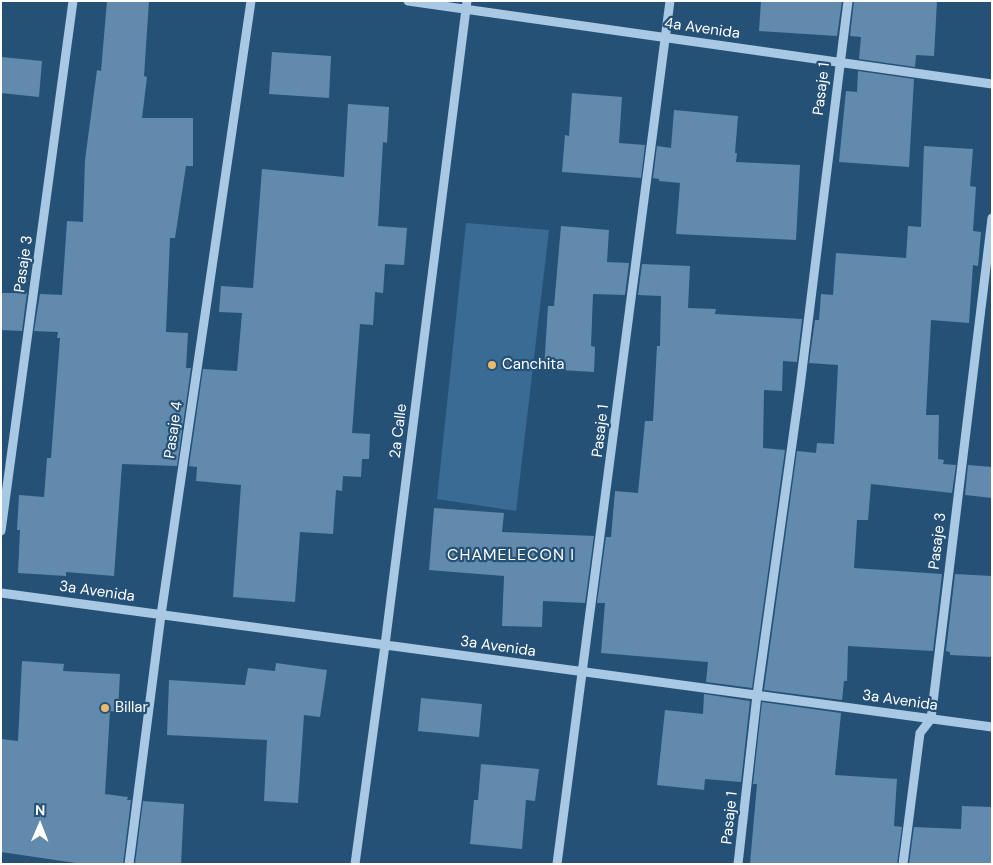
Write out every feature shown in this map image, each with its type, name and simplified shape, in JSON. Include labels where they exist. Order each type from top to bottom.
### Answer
[{"type":"street","name":"Pasaje 3","points":[[1,531],[73,1]]},
{"type":"street","name":"Pasaje 4","points":[[129,864],[161,615],[251,1]]},
{"type":"street","name":"4a Avenida","points":[[408,1],[467,5],[666,38],[992,84]]},
{"type":"street","name":"Pasaje 1","points":[[557,864],[670,1]]},
{"type":"street","name":"Pasaje 1","points":[[738,864],[757,695],[799,397],[848,1]]},
{"type":"street","name":"2a Calle","points":[[355,864],[467,5]]},
{"type":"street","name":"Pasaje 3","points":[[903,864],[920,733],[930,719],[992,218]]},
{"type":"street","name":"3a Avenida","points":[[1,593],[992,727]]},
{"type":"shaded area","name":"Canchita","points":[[466,223],[549,230],[516,511],[437,499]]},
{"type":"building","points":[[107,1],[149,1],[144,76],[147,77],[142,118],[193,118],[193,166],[186,166],[175,238],[170,238],[166,332],[188,333],[186,368],[191,368],[177,466],[122,464],[114,576],[66,572],[66,576],[18,573],[20,530],[17,530],[19,495],[44,497],[47,458],[51,458],[60,338],[57,338],[58,332],[34,331],[40,294],[62,295],[67,221],[83,222],[85,160],[97,70],[101,71]]},
{"type":"building","points":[[761,1],[842,1],[837,36],[759,31]]},
{"type":"building","points":[[854,1],[937,1],[934,56],[916,55],[915,67],[859,59],[861,37],[850,36]]},
{"type":"building","points":[[272,52],[331,56],[329,98],[269,94]]},
{"type":"building","points":[[1,57],[42,61],[39,97],[1,93]]},
{"type":"building","points":[[858,71],[914,79],[909,167],[839,162],[846,91],[857,92]]},
{"type":"building","points":[[572,93],[622,97],[619,143],[645,145],[641,178],[562,172],[565,135],[569,136]]},
{"type":"building","points":[[348,104],[389,107],[387,143],[383,142],[378,226],[407,228],[404,265],[385,264],[383,293],[375,292],[373,325],[360,324],[352,433],[370,434],[369,459],[362,459],[361,477],[343,476],[342,491],[336,490],[333,534],[300,532],[295,602],[233,597],[241,485],[196,481],[197,467],[189,466],[203,369],[237,371],[242,313],[219,312],[221,286],[253,288],[262,169],[344,177]]},
{"type":"building","points":[[674,110],[738,116],[736,162],[800,165],[796,240],[676,234],[680,183],[659,181],[659,179],[653,178],[657,146],[671,148]]},
{"type":"building","points":[[924,146],[973,149],[970,186],[976,187],[973,231],[981,232],[978,266],[973,265],[969,323],[931,320],[926,415],[939,415],[938,459],[944,460],[943,464],[956,465],[952,493],[871,484],[868,520],[857,520],[854,568],[942,574],[933,651],[848,646],[847,681],[844,681],[842,700],[764,690],[797,451],[816,453],[817,443],[834,444],[838,365],[809,363],[815,320],[819,320],[821,294],[833,295],[836,253],[906,258],[908,226],[921,227]]},
{"type":"building","points":[[561,226],[609,230],[607,262],[629,263],[625,295],[593,294],[591,346],[595,347],[594,372],[544,369],[548,306],[554,306]]},
{"type":"building","points":[[642,264],[690,266],[688,308],[716,309],[715,314],[802,319],[797,362],[783,361],[782,391],[764,390],[763,448],[785,450],[752,688],[706,682],[708,662],[601,653],[605,603],[597,603],[606,537],[611,537],[615,491],[638,493],[645,421],[653,421],[657,346],[660,346],[661,296],[638,295]]},
{"type":"building","points":[[1,293],[27,293],[22,331],[1,330]]},
{"type":"building","points":[[968,465],[992,467],[992,498],[965,495]]},
{"type":"building","points":[[434,508],[504,513],[502,532],[594,536],[585,603],[543,601],[542,627],[502,626],[504,576],[429,570]]},
{"type":"building","points":[[955,574],[992,576],[992,657],[950,655],[950,652],[946,651]]},
{"type":"building","points":[[22,661],[64,664],[63,671],[120,674],[118,712],[110,711],[105,794],[128,797],[127,800],[131,800],[123,864],[83,864],[1,852],[1,739],[18,741]]},
{"type":"building","points":[[276,663],[327,670],[320,717],[304,715],[298,803],[264,801],[267,740],[167,735],[169,680],[245,685],[248,668],[275,671]]},
{"type":"building","points":[[704,694],[750,701],[741,782],[705,779],[704,790],[657,785],[665,710],[703,714]]},
{"type":"building","points":[[421,698],[482,704],[479,737],[418,731]]},
{"type":"building","points":[[762,702],[841,713],[835,775],[897,779],[894,826],[902,827],[897,864],[750,864],[757,784],[753,784]]},
{"type":"building","points":[[481,764],[539,769],[535,801],[526,800],[522,849],[470,844],[474,800],[478,800]]},
{"type":"building","points":[[143,801],[184,804],[181,864],[135,864]]},
{"type":"building","points":[[962,806],[992,807],[991,864],[909,864],[914,827],[961,829]]},
{"type":"place","name":"Canchita","points":[[492,365]]},
{"type":"place","name":"Billar","points":[[105,708]]},
{"type":"district","name":"CHAMELECON I","points":[[511,556]]}]
